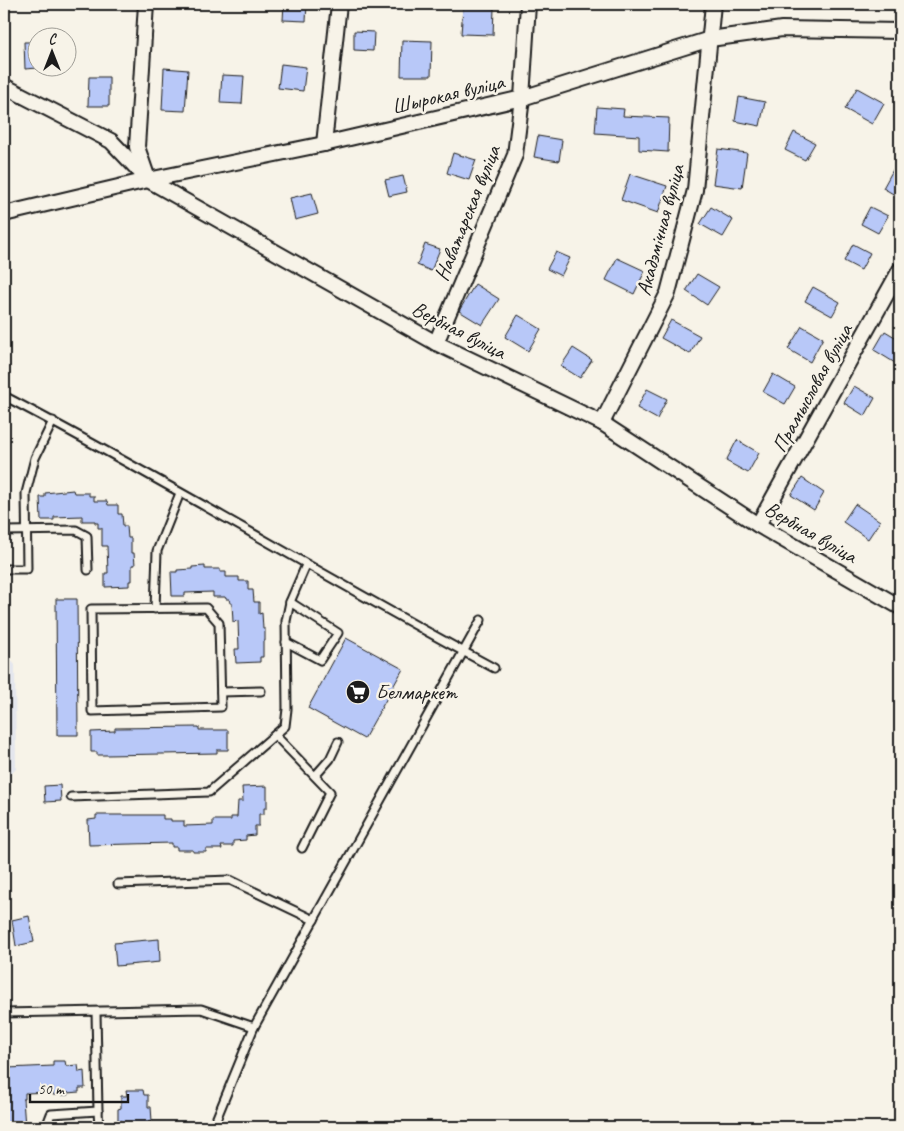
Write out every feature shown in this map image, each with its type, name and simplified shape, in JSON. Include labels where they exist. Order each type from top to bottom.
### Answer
[{"type":"street","points":[[146,4],[137,147],[148,180]]},
{"type":"street","points":[[324,144],[339,4]]},
{"type":"street","name":"Наватарская вуліца","points":[[436,343],[515,155],[522,98],[528,4]]},
{"type":"street","name":"Акадэмічная вуліца","points":[[602,423],[668,293],[695,190],[713,4]]},
{"type":"street","name":"Шырокая вуліца","points":[[4,214],[148,180],[324,144],[522,98],[710,39],[782,29],[900,31]]},
{"type":"street","name":"Вербная вуліца","points":[[4,86],[111,141],[148,180],[436,343],[602,423],[758,525],[900,607]]},
{"type":"street","name":"Прамысловая вуліца","points":[[758,525],[900,270]]},
{"type":"lane","points":[[4,396],[53,421],[306,565],[494,668]]},
{"type":"lane","points":[[4,569],[27,569],[26,493],[35,458],[53,421]]},
{"type":"lane","points":[[154,609],[157,551],[180,492]]},
{"type":"lane","points":[[4,531],[76,530],[87,536],[88,570]]},
{"type":"lane","points":[[71,797],[209,792],[285,726],[287,709],[286,621],[290,602],[306,565]]},
{"type":"lane","points":[[286,642],[320,660],[338,632],[290,602]]},
{"type":"lane","points":[[206,608],[219,623],[221,692],[221,707],[92,711],[91,609],[206,608]]},
{"type":"lane","points":[[213,1127],[254,1027],[481,620]]},
{"type":"lane","points":[[221,692],[261,691]]},
{"type":"lane","points":[[275,735],[330,792],[302,848]]},
{"type":"lane","points":[[316,776],[330,759],[338,742]]},
{"type":"lane","points":[[118,884],[230,880],[314,920]]},
{"type":"lane","points":[[4,1014],[200,1009],[254,1027]]},
{"type":"lane","points":[[96,1012],[99,1127]]},
{"type":"lane","points":[[46,1127],[51,1114],[98,1111]]},
{"type":"shaded area","points":[[4,652],[15,665],[16,769],[4,781]]},
{"type":"building","points":[[284,4],[307,4],[306,21],[283,20]]},
{"type":"building","points":[[463,7],[494,8],[493,35],[461,34]]},
{"type":"building","points":[[354,31],[374,32],[373,51],[354,50]]},
{"type":"building","points":[[402,40],[432,41],[431,76],[401,76]]},
{"type":"building","points":[[24,42],[28,42],[28,69],[25,69]]},
{"type":"building","points":[[281,64],[306,67],[303,91],[278,88]]},
{"type":"building","points":[[164,68],[188,70],[185,111],[162,110]]},
{"type":"building","points":[[222,75],[244,76],[242,104],[220,103]]},
{"type":"building","points":[[89,77],[109,77],[109,106],[88,106]]},
{"type":"building","points":[[857,88],[884,103],[872,124],[845,109]]},
{"type":"building","points":[[739,97],[765,102],[760,126],[735,121]]},
{"type":"building","points":[[597,107],[624,109],[623,116],[669,118],[668,152],[639,150],[639,136],[595,133]]},
{"type":"building","points":[[794,132],[815,143],[805,160],[785,150]]},
{"type":"building","points":[[538,136],[562,140],[559,161],[534,157]]},
{"type":"building","points":[[718,149],[747,153],[742,188],[713,184]]},
{"type":"building","points":[[453,153],[476,160],[469,180],[447,173]]},
{"type":"building","points":[[900,157],[900,198],[883,188]]},
{"type":"building","points":[[630,174],[667,186],[658,213],[621,200]]},
{"type":"building","points":[[403,176],[407,192],[389,196],[385,180]]},
{"type":"building","points":[[312,193],[318,214],[295,220],[290,198]]},
{"type":"building","points":[[711,207],[733,220],[723,237],[700,224]]},
{"type":"building","points":[[870,207],[888,216],[878,233],[861,224]]},
{"type":"building","points":[[425,244],[440,249],[431,271],[417,265]]},
{"type":"building","points":[[853,244],[870,253],[861,270],[844,261]]},
{"type":"building","points":[[556,252],[570,258],[561,276],[547,269]]},
{"type":"building","points":[[617,258],[645,271],[634,294],[606,280]]},
{"type":"building","points":[[697,274],[719,287],[707,305],[686,291]]},
{"type":"building","points":[[475,284],[499,299],[482,325],[459,311]]},
{"type":"building","points":[[813,287],[840,302],[832,316],[805,301]]},
{"type":"building","points":[[518,315],[541,329],[528,351],[505,337]]},
{"type":"building","points":[[671,320],[700,336],[690,354],[661,338]]},
{"type":"building","points":[[802,326],[823,338],[810,362],[788,349]]},
{"type":"building","points":[[885,331],[900,340],[900,366],[874,350]]},
{"type":"building","points":[[573,348],[592,360],[580,378],[561,366]]},
{"type":"building","points":[[773,374],[795,387],[785,404],[763,392]]},
{"type":"building","points":[[854,386],[875,398],[865,416],[844,403]]},
{"type":"building","points":[[647,389],[667,399],[657,419],[637,408]]},
{"type":"building","points":[[737,440],[759,453],[748,473],[726,461]]},
{"type":"building","points":[[802,478],[824,493],[814,510],[791,495]]},
{"type":"building","points":[[73,490],[74,493],[89,493],[89,496],[94,496],[94,501],[107,501],[108,505],[118,505],[118,514],[122,514],[123,526],[127,526],[128,538],[131,538],[131,553],[134,553],[135,565],[132,565],[132,581],[129,581],[129,586],[105,587],[105,573],[108,573],[107,546],[102,546],[102,528],[98,528],[98,523],[95,523],[95,521],[82,521],[82,516],[54,517],[54,520],[41,520],[40,497],[45,497],[45,493]]},
{"type":"building","points":[[855,504],[880,521],[868,539],[843,522]]},
{"type":"building","points":[[205,566],[205,569],[220,569],[220,572],[226,572],[226,577],[239,577],[239,581],[248,581],[248,590],[253,590],[254,602],[259,602],[259,614],[262,613],[263,629],[265,629],[263,657],[260,657],[260,662],[236,663],[235,649],[239,649],[238,621],[233,622],[232,603],[230,603],[229,599],[213,597],[213,592],[185,593],[185,596],[172,596],[171,572]]},
{"type":"building","points":[[56,599],[77,599],[78,735],[57,735]]},
{"type":"building","points":[[346,638],[403,669],[364,739],[308,708]]},
{"type":"building","points":[[199,727],[199,730],[228,730],[228,750],[217,750],[217,753],[106,755],[97,755],[97,752],[91,752],[91,732],[115,731],[115,728]]},
{"type":"building","points":[[60,785],[61,801],[45,802],[44,786]]},
{"type":"building","points":[[267,786],[267,808],[264,808],[264,814],[259,814],[259,826],[255,826],[255,835],[246,836],[246,840],[233,841],[233,846],[221,846],[222,849],[206,849],[206,852],[193,852],[193,850],[177,850],[177,847],[172,847],[172,843],[89,845],[88,820],[96,819],[96,815],[163,815],[163,819],[184,821],[184,826],[213,825],[213,820],[231,820],[231,817],[237,817],[238,801],[243,801],[242,787]]},
{"type":"building","points":[[29,916],[34,942],[16,946],[12,920]]},
{"type":"building","points":[[159,939],[160,962],[116,966],[114,943]]},
{"type":"building","points":[[53,1061],[65,1061],[66,1066],[78,1065],[79,1072],[84,1071],[85,1088],[79,1088],[79,1092],[67,1093],[68,1095],[53,1095],[53,1092],[25,1093],[25,1099],[23,1099],[25,1127],[4,1127],[4,1072],[7,1072],[7,1068],[53,1066]]},
{"type":"building","points":[[126,1090],[143,1090],[144,1095],[148,1095],[148,1107],[151,1107],[152,1121],[148,1122],[148,1127],[122,1127],[122,1121],[118,1121],[121,1096],[127,1096]]},
{"type":"place","name":"Белмаркет","points":[[358,692]]}]
